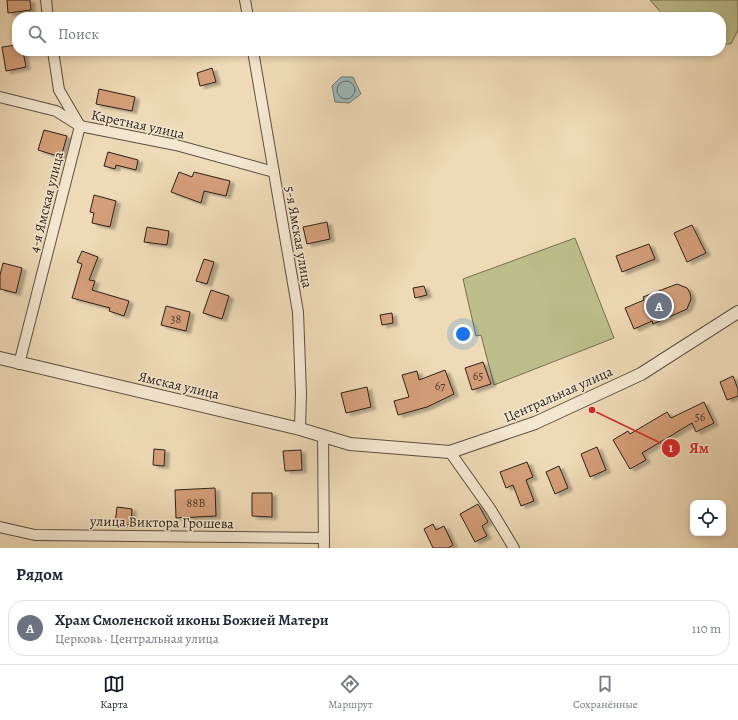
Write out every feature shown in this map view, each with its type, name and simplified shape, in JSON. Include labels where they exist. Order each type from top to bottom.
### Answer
[{"type":"street","points":[[46,0],[47,12]]},
{"type":"street","points":[[245,0],[247,12]]},
{"type":"street","points":[[54,56],[59,90],[80,126]]},
{"type":"street","name":"5-я Ямская улица","points":[[254,56],[298,312],[301,394],[300,429]]},
{"type":"street","name":"Каретная улица","points":[[0,97],[56,111],[80,126],[176,145],[274,172]]},
{"type":"street","name":"4-я Ямская улица","points":[[19,364],[80,126]]},
{"type":"street","name":"Центральная улица","points":[[350,444],[450,452],[535,423],[641,374],[735,317]]},
{"type":"street","name":"Ямская улица","points":[[0,358],[19,364],[300,429],[350,444]]},
{"type":"street","points":[[323,436],[324,543]]},
{"type":"street","points":[[450,452],[491,510],[514,548]]},
{"type":"street","name":"улица Виктора Грошева","points":[[0,527],[35,535],[324,543]]},
{"type":"green space","points":[[650,0],[738,0],[738,30],[731,44],[726,44],[726,12],[661,12]]},
{"type":"green space","points":[[575,238],[614,338],[494,385],[481,335],[476,336],[463,279]]},
{"type":"water","points":[[341,77],[353,77],[361,94],[349,103],[335,102],[332,86]]},
{"type":"building","points":[[7,0],[30,0],[31,10],[8,13]]},
{"type":"building","points":[[12,46],[12,56],[24,56],[26,67],[6,71],[2,47]]},
{"type":"building","points":[[212,68],[216,82],[200,86],[197,73]]},
{"type":"building","points":[[99,89],[135,97],[132,111],[96,104]]},
{"type":"building","points":[[44,130],[67,136],[61,157],[38,150]]},
{"type":"building","points":[[108,152],[138,160],[136,170],[116,165],[115,169],[104,166]]},
{"type":"building","points":[[179,172],[192,177],[194,172],[230,181],[226,196],[204,191],[201,203],[171,192]]},
{"type":"building","points":[[94,195],[116,201],[110,227],[92,223],[94,213],[90,212]]},
{"type":"building","points":[[327,222],[330,239],[307,244],[303,227]]},
{"type":"building","points":[[692,225],[706,253],[687,262],[674,233]]},
{"type":"building","points":[[147,227],[169,231],[167,245],[144,242]]},
{"type":"building","points":[[649,244],[655,259],[622,272],[616,256]]},
{"type":"building","points":[[82,251],[98,257],[89,280],[95,281],[92,290],[129,301],[124,316],[109,311],[110,308],[72,298],[82,264],[77,262]]},
{"type":"building","points":[[204,259],[214,262],[207,284],[196,281]]},
{"type":"building","points":[[3,263],[22,268],[16,293],[0,289],[0,275]]},
{"type":"building","points":[[677,284],[687,288],[690,293],[691,299],[687,309],[653,324],[652,321],[634,329],[625,308],[644,300],[643,297]]},
{"type":"building","points":[[424,286],[427,295],[415,298],[413,288]]},
{"type":"building","points":[[211,290],[229,296],[222,319],[203,313]]},
{"type":"building","points":[[166,306],[190,312],[186,331],[161,325]]},
{"type":"building","points":[[392,313],[393,323],[382,325],[380,315]]},
{"type":"building","points":[[483,362],[491,384],[472,390],[465,368]]},
{"type":"building","points":[[445,370],[454,394],[427,407],[398,415],[394,401],[409,397],[402,375],[417,371],[419,380]]},
{"type":"building","points":[[733,376],[738,389],[738,396],[727,400],[720,382]]},
{"type":"building","points":[[367,387],[371,407],[346,413],[341,393]]},
{"type":"building","points":[[704,402],[714,423],[696,432],[692,423],[642,453],[646,460],[630,469],[613,440],[628,431],[630,434],[667,412],[671,418]]},
{"type":"building","points":[[597,447],[606,470],[590,477],[581,454]]},
{"type":"building","points":[[154,449],[165,450],[164,466],[153,465]]},
{"type":"building","points":[[301,450],[302,470],[285,471],[283,451]]},
{"type":"building","points":[[527,462],[533,477],[526,480],[534,501],[521,506],[513,485],[506,488],[500,472]]},
{"type":"building","points":[[559,466],[568,488],[555,494],[546,472]]},
{"type":"building","points":[[215,488],[216,516],[176,518],[175,490]]},
{"type":"building","points":[[252,493],[272,493],[272,517],[252,516]]},
{"type":"building","points":[[478,504],[488,522],[482,526],[487,536],[475,542],[460,514]]},
{"type":"building","points":[[117,507],[132,509],[131,525],[115,524]]},
{"type":"building","points":[[433,524],[436,530],[444,526],[453,545],[448,548],[433,548],[424,529]]},
{"type":"place","name":"Храм Смоленской иконы Божией Матери","points":[[659,306]]},
{"type":"place","name":"Ям","points":[[592,410]]}]
